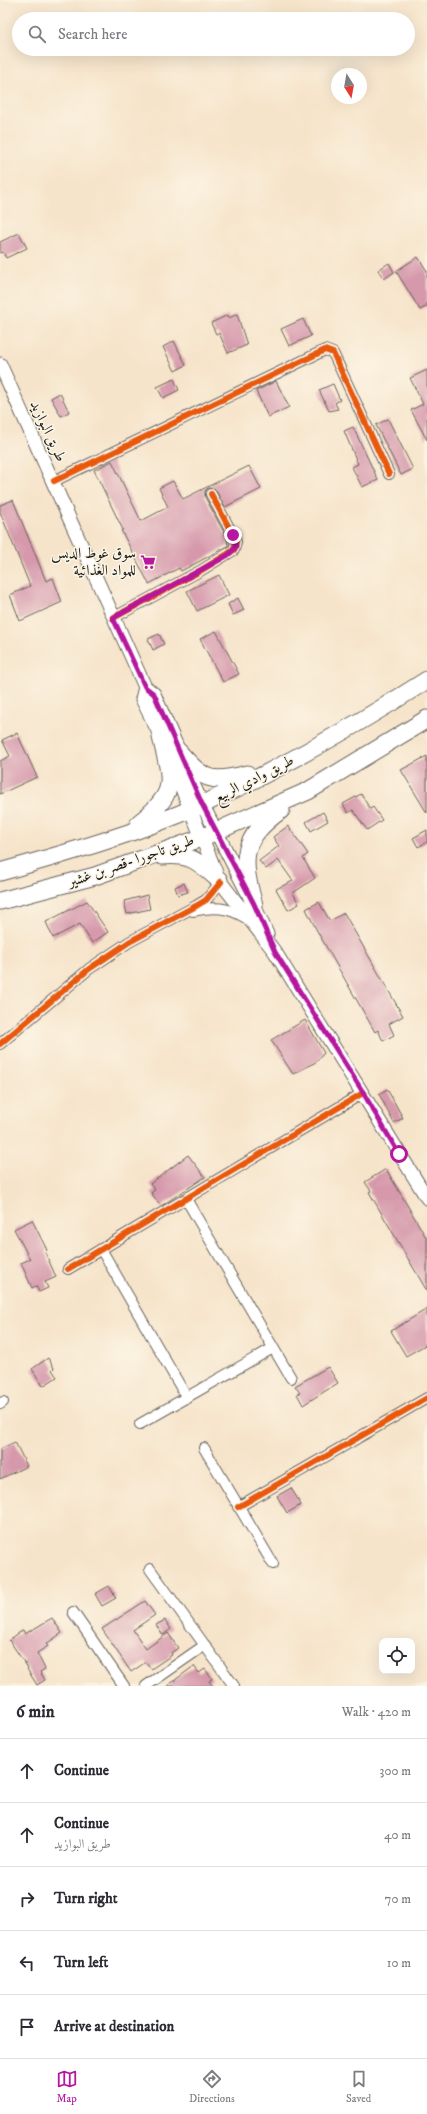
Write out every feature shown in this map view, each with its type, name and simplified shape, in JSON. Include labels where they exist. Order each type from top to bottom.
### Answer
[{"type":"highway","name":"طريق وادي الربيع","points":[[0,872],[125,834],[196,807],[288,763],[427,680]]},
{"type":"highway","name":"طريق تاجورا -قصر بن غشير","points":[[0,901],[95,876],[208,835],[308,791],[427,719]]},
{"type":"highway","points":[[125,834],[159,807],[165,798],[170,777],[161,737]]},
{"type":"highway","points":[[179,752],[198,772],[218,780],[226,780],[288,763]]},
{"type":"highway","points":[[251,912],[245,857],[252,839],[263,824],[308,791]]},
{"type":"highway","points":[[146,857],[174,854],[191,858],[220,881]]},
{"type":"main road","name":"طريق البوازيد","points":[[0,364],[145,687]]},
{"type":"main road","points":[[196,807],[179,752],[154,694],[145,687],[142,699],[196,807],[208,835],[275,952],[427,1198]]},
{"type":"main road","points":[[208,835],[220,881],[251,912]]},
{"type":"street","points":[[54,482],[325,350],[333,353],[389,474]]},
{"type":"street","points":[[113,618],[200,572],[234,550],[236,542],[211,494]]},
{"type":"street","points":[[0,1044],[89,969],[129,942],[206,900],[220,881]]},
{"type":"street","points":[[185,912],[219,907],[235,911],[251,912]]},
{"type":"street","points":[[68,1269],[363,1093]]},
{"type":"street","points":[[186,1199],[291,1378]]},
{"type":"street","points":[[101,1249],[186,1398]]},
{"type":"street","points":[[140,1424],[273,1348]]},
{"type":"street","points":[[238,1507],[427,1398]]},
{"type":"street","points":[[204,1448],[273,1564]]},
{"type":"street","points":[[150,1569],[234,1686]]},
{"type":"street","points":[[73,1612],[124,1686]]},
{"type":"street","points":[[146,1686],[205,1645]]},
{"type":"building","points":[[19,233],[27,248],[6,258],[3,252],[0,253],[0,242]]},
{"type":"building","points":[[418,257],[427,271],[427,306],[420,310],[396,271]]},
{"type":"building","points":[[389,263],[394,272],[384,279],[378,270]]},
{"type":"building","points":[[237,314],[247,345],[228,353],[219,333],[216,334],[211,323],[228,315],[229,318]]},
{"type":"building","points":[[303,319],[311,336],[289,346],[281,329]]},
{"type":"building","points":[[174,341],[186,365],[175,371],[163,347]]},
{"type":"building","points":[[427,370],[427,440],[411,410],[423,404],[410,378]]},
{"type":"building","points":[[174,379],[179,390],[163,398],[157,387]]},
{"type":"building","points":[[276,381],[289,407],[268,417],[256,391]]},
{"type":"building","points":[[333,384],[340,400],[335,403],[338,409],[329,411],[319,390]]},
{"type":"building","points":[[60,393],[69,412],[61,416],[51,398]]},
{"type":"building","points":[[388,419],[413,469],[401,475],[376,425]]},
{"type":"building","points":[[353,427],[378,480],[362,487],[352,467],[358,464],[344,431]]},
{"type":"building","points":[[112,461],[141,521],[168,507],[159,488],[173,481],[183,499],[249,466],[261,489],[225,507],[215,489],[208,488],[205,491],[205,497],[227,538],[228,546],[181,571],[179,568],[149,584],[121,530],[123,530],[94,470]]},
{"type":"building","points":[[13,500],[46,581],[53,578],[62,602],[20,621],[10,595],[30,586],[0,512],[0,505]]},
{"type":"building","points":[[219,575],[229,595],[197,611],[187,591]]},
{"type":"building","points":[[238,598],[244,610],[233,615],[228,604]]},
{"type":"building","points":[[216,631],[239,674],[223,682],[200,639]]},
{"type":"building","points":[[159,634],[164,644],[153,650],[148,639]]},
{"type":"building","points":[[17,733],[37,777],[0,794],[0,761],[10,756],[2,740]]},
{"type":"building","points":[[427,756],[427,813],[401,770]]},
{"type":"building","points":[[361,794],[370,809],[373,807],[382,820],[367,830],[353,810],[348,813],[343,804]]},
{"type":"building","points":[[323,812],[328,821],[311,831],[306,822]]},
{"type":"building","points":[[288,826],[308,854],[303,858],[315,878],[293,893],[299,904],[288,910],[276,889],[293,881],[278,860],[266,869],[259,861],[279,846],[273,837]]},
{"type":"building","points":[[427,830],[427,842],[418,847],[413,838]]},
{"type":"building","points":[[184,883],[188,892],[178,895],[175,887]]},
{"type":"building","points":[[147,895],[150,909],[127,914],[124,901]]},
{"type":"building","points":[[87,901],[108,932],[92,943],[80,924],[53,938],[46,922]]},
{"type":"building","points":[[319,902],[330,921],[344,913],[403,1016],[389,1024],[394,1035],[383,1041],[378,1030],[375,1032],[306,909]]},
{"type":"building","points":[[305,1020],[324,1053],[316,1062],[293,1074],[271,1040]]},
{"type":"building","points":[[387,1089],[403,1118],[394,1123],[379,1094]]},
{"type":"building","points":[[188,1155],[205,1177],[161,1206],[151,1193],[155,1190],[150,1184]]},
{"type":"building","points":[[386,1169],[427,1239],[427,1291],[369,1192],[371,1191],[365,1182]]},
{"type":"building","points":[[32,1220],[47,1250],[45,1252],[56,1277],[45,1282],[48,1288],[39,1292],[36,1286],[32,1288],[21,1263],[30,1259],[14,1229]]},
{"type":"building","points":[[427,1309],[427,1344],[406,1356],[391,1331]]},
{"type":"building","points":[[48,1358],[54,1368],[52,1370],[57,1377],[43,1386],[32,1369]]},
{"type":"building","points":[[328,1367],[338,1383],[303,1405],[297,1394],[300,1393],[295,1386]]},
{"type":"building","points":[[15,1442],[27,1466],[0,1479],[0,1449]]},
{"type":"building","points":[[291,1488],[301,1505],[287,1513],[277,1496]]},
{"type":"building","points":[[109,1586],[116,1598],[102,1606],[95,1594]]},
{"type":"building","points":[[145,1601],[155,1615],[133,1630],[146,1649],[168,1633],[178,1648],[171,1653],[172,1655],[151,1669],[146,1662],[131,1672],[102,1629]]},
{"type":"building","points":[[52,1618],[62,1633],[46,1644],[48,1646],[37,1653],[45,1669],[40,1672],[45,1680],[37,1685],[27,1669],[28,1668],[9,1640],[23,1630],[25,1634]]},
{"type":"building","points":[[165,1620],[171,1629],[163,1635],[156,1625]]},
{"type":"building","points":[[194,1666],[199,1673],[205,1669],[212,1679],[209,1681],[213,1686],[167,1686]]},
{"type":"cycle path","points":[[54,481],[325,350],[333,353],[389,474]]},
{"type":"cycle path","points":[[113,618],[200,571],[234,550],[236,542],[211,494]]},
{"type":"cycle path","points":[[0,1044],[89,969],[129,942],[206,900],[221,882]]},
{"type":"cycle path","points":[[68,1269],[363,1093]]},
{"type":"cycle path","points":[[238,1507],[427,1398]]},
{"type":"place","name":"سوق غوط الديس للمواد الغذائية","points":[[148,562]]},
{"type":"route","points":[[233,535],[236,542],[236,547],[232,553],[200,572],[113,618],[145,687],[154,694],[215,832],[232,860],[254,904],[275,952],[361,1089],[399,1154]]}]
